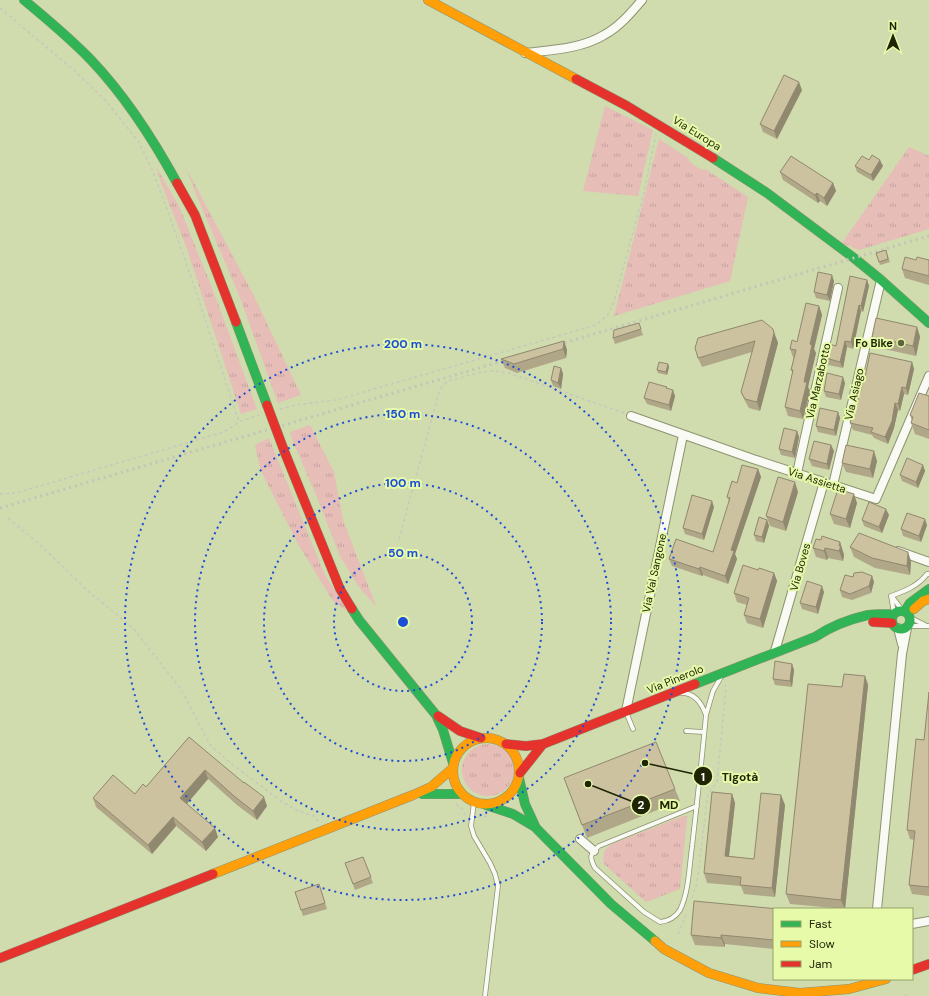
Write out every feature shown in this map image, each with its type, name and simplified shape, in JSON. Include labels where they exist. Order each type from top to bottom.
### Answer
[{"type":"main road","points":[[24,0],[58,28],[92,61],[122,96],[161,153],[195,215],[285,453],[340,589],[359,620],[436,715],[444,730],[453,766],[453,778],[461,794],[474,802],[486,804],[513,814],[536,828],[612,904],[664,949],[709,973],[758,988],[800,993],[849,989],[882,980]]},
{"type":"main road","name":"Via Europa","points":[[428,0],[525,53],[621,102],[704,151],[767,193],[848,253],[929,323]]},
{"type":"main road","points":[[903,620],[910,604],[917,597],[929,590]]},
{"type":"main road","points":[[903,620],[924,601],[929,599]]},
{"type":"main road","name":"Via Pinerolo","points":[[506,744],[526,746],[543,744],[815,637],[837,633],[873,622],[903,620]]},
{"type":"main road","points":[[436,715],[460,731],[481,738],[498,740],[506,744],[514,752],[518,762],[524,804],[536,828]]},
{"type":"main road","points":[[0,958],[431,787],[453,766],[457,754],[463,746],[481,738]]},
{"type":"main road","name":"Via Pinerolo","points":[[519,775],[543,744]]},
{"type":"main road","points":[[486,804],[497,803],[507,797],[515,788],[519,775]]},
{"type":"main road","points":[[413,795],[433,793],[461,794]]},
{"type":"main road","points":[[913,970],[929,964]]},
{"type":"street","points":[[525,53],[571,46],[604,36],[626,18],[642,0]]},
{"type":"street","name":"Via Asiago","points":[[833,485],[881,280]]},
{"type":"street","name":"Via Marzabotto","points":[[797,473],[838,288]]},
{"type":"street","name":"Via Assietta","points":[[631,416],[683,435],[876,499],[929,376]]},
{"type":"street","name":"Via Val Sangone","points":[[626,711],[683,435]]},
{"type":"street","name":"Via Boves","points":[[775,652],[824,482]]},
{"type":"street","points":[[894,549],[929,562]]},
{"type":"street","points":[[877,908],[903,650],[903,620]]},
{"type":"street","points":[[580,839],[594,851]]},
{"type":"street","points":[[913,924],[929,920]]},
{"type":"lane","points":[[892,596],[914,586],[927,574],[929,574]]},
{"type":"lane","points":[[892,596],[903,620]]},
{"type":"lane","points":[[892,596],[903,620]]},
{"type":"lane","points":[[903,620],[929,626]]},
{"type":"lane","points":[[903,620],[929,626]]},
{"type":"lane","points":[[697,806],[599,846],[591,856],[591,861],[595,868],[633,902],[660,922],[670,920],[675,917],[686,893],[697,806],[706,715],[713,692],[724,673]]},
{"type":"lane","points":[[673,692],[685,693],[693,696],[702,704],[706,715]]},
{"type":"lane","points":[[626,711],[633,729]]},
{"type":"lane","points":[[686,731],[704,732]]},
{"type":"lane","points":[[474,802],[472,817],[474,836],[490,863],[498,886],[484,996]]},
{"type":"path","points":[[0,8],[76,72],[106,101],[138,141],[152,169],[173,226],[239,422]]},
{"type":"path","points":[[276,410],[296,405],[336,400],[593,326],[602,321],[609,314],[614,301],[643,196],[658,123]]},
{"type":"path","points":[[399,539],[439,392],[443,385],[448,381],[482,372],[494,371],[509,373],[631,416]]},
{"type":"path","points":[[0,494],[16,493],[224,432],[239,422],[263,414]]},
{"type":"path","points":[[8,518],[37,542],[88,591],[133,628],[180,688],[211,746],[281,801],[296,810],[314,816],[326,829]]},
{"type":"path","points":[[692,898],[697,883],[708,793],[717,782],[726,688],[724,683],[720,689]]},
{"type":"path","points":[[455,803],[462,809],[466,816],[492,817]]},
{"type":"path","points":[[678,934],[687,912]]},
{"type":"green space","points":[[605,106],[653,130],[638,196],[583,191]]},
{"type":"green space","points":[[659,139],[688,158],[690,162],[701,170],[705,169],[748,197],[730,281],[614,316]]},
{"type":"green space","points":[[909,147],[929,156],[929,229],[859,250],[842,243]]},
{"type":"green space","points":[[156,167],[179,206],[214,293],[257,409],[241,414],[186,246]]},
{"type":"green space","points":[[186,168],[253,294],[301,395],[278,403],[239,295]]},
{"type":"green space","points":[[310,425],[334,472],[343,520],[376,606],[358,586],[340,556],[292,439],[290,432]]},
{"type":"green space","points":[[269,438],[324,573],[347,611],[333,601],[298,544],[261,471],[255,445]]},
{"type":"green space","points":[[488,744],[498,746],[506,752],[512,760],[514,770],[512,780],[506,788],[498,794],[488,796],[478,794],[470,788],[464,780],[462,770],[464,760],[470,752],[478,746]]},
{"type":"green space","points":[[683,816],[687,816],[687,818],[680,889],[646,902],[604,864],[604,852],[612,844]]},
{"type":"building","points":[[784,75],[799,82],[774,131],[760,124]]},
{"type":"building","points":[[872,155],[880,160],[871,175],[855,166],[862,156],[869,160]]},
{"type":"building","points":[[791,156],[833,183],[824,198],[817,193],[815,195],[780,172]]},
{"type":"building","points":[[886,250],[888,259],[879,262],[876,253]]},
{"type":"building","points":[[905,257],[916,260],[917,257],[929,260],[929,276],[902,269]]},
{"type":"building","points":[[818,272],[832,275],[827,295],[814,292]]},
{"type":"building","points":[[850,276],[867,280],[861,306],[859,305],[851,342],[845,341],[840,362],[826,358],[829,344],[836,346]]},
{"type":"building","points":[[806,303],[819,306],[810,344],[812,345],[804,382],[807,382],[800,411],[785,407],[796,350],[790,349],[792,340],[797,342]]},
{"type":"building","points":[[876,318],[917,327],[913,346],[872,337]]},
{"type":"building","points":[[762,320],[773,329],[774,333],[757,402],[745,399],[741,392],[755,341],[698,358],[695,348],[698,338]]},
{"type":"building","points":[[639,323],[641,329],[613,338],[614,330]]},
{"type":"building","points":[[564,341],[563,349],[514,364],[501,359]]},
{"type":"building","points":[[870,353],[912,362],[906,388],[902,387],[898,404],[895,403],[892,421],[885,437],[871,432],[873,428],[850,423],[864,382]]},
{"type":"building","points":[[659,362],[668,364],[666,372],[657,370]]},
{"type":"building","points":[[554,366],[561,368],[558,383],[551,380]]},
{"type":"building","points":[[827,373],[843,377],[839,394],[824,391]]},
{"type":"building","points":[[649,382],[673,390],[669,405],[644,398]]},
{"type":"building","points":[[919,393],[929,396],[929,430],[911,423],[913,417],[910,415]]},
{"type":"building","points":[[820,408],[838,412],[834,430],[816,426]]},
{"type":"building","points":[[784,428],[797,431],[792,452],[779,449]]},
{"type":"building","points":[[814,441],[831,445],[827,464],[809,459]]},
{"type":"building","points":[[846,445],[874,451],[870,469],[842,463]]},
{"type":"building","points":[[907,458],[923,465],[916,482],[900,475]]},
{"type":"building","points":[[742,465],[758,469],[731,550],[734,551],[725,576],[700,567],[699,569],[669,559],[676,539],[713,552],[730,498],[727,497],[732,481],[737,483]]},
{"type":"building","points":[[778,477],[795,482],[783,522],[766,516]]},
{"type":"building","points":[[838,489],[854,494],[846,519],[830,514]]},
{"type":"building","points":[[692,495],[712,501],[702,534],[683,528]]},
{"type":"building","points":[[869,502],[886,509],[879,527],[862,520]]},
{"type":"building","points":[[907,513],[925,519],[919,536],[901,529]]},
{"type":"building","points":[[759,517],[767,520],[762,537],[754,535]]},
{"type":"building","points":[[859,533],[908,552],[907,566],[872,558],[850,547]]},
{"type":"building","points":[[822,536],[840,542],[839,546],[841,546],[839,551],[825,548],[824,551],[813,548],[816,539],[821,540]]},
{"type":"building","points":[[743,565],[774,573],[760,619],[744,615],[749,598],[734,593]]},
{"type":"building","points":[[862,572],[872,576],[869,586],[850,594],[840,590],[845,575],[853,577],[854,573]]},
{"type":"building","points":[[807,581],[822,586],[816,607],[800,603]]},
{"type":"building","points":[[775,661],[792,664],[790,681],[773,679]]},
{"type":"building","points":[[844,674],[865,676],[841,900],[786,894],[808,684],[842,687]]},
{"type":"building","points":[[929,692],[929,887],[909,885],[915,831],[907,830],[916,739],[924,740]]},
{"type":"building","points":[[189,737],[244,783],[264,797],[253,811],[205,770],[180,798],[215,828],[202,842],[173,817],[148,845],[93,798],[113,775],[135,794],[143,784],[146,787]]},
{"type":"building","points":[[656,742],[675,789],[582,825],[564,778]]},
{"type":"building","points":[[712,792],[732,794],[725,856],[754,859],[761,793],[781,795],[772,888],[740,885],[741,877],[704,873]]},
{"type":"building","points":[[363,857],[371,877],[353,884],[345,863]]},
{"type":"building","points":[[319,884],[325,903],[301,910],[295,892]]},
{"type":"building","points":[[694,901],[773,909],[773,940],[721,935],[721,938],[691,935]]},
{"type":"railway","points":[[553,346],[929,236]]},
{"type":"railway","points":[[0,508],[513,358]]},
{"type":"traffic: fast","points":[[24,0],[76,45],[116,89],[138,119],[177,183]]},
{"type":"traffic: fast","points":[[713,158],[767,193],[854,258],[929,323]]},
{"type":"traffic: fast","points":[[236,322],[267,405]]},
{"type":"traffic: fast","points":[[905,611],[910,603],[929,589]]},
{"type":"traffic: fast","points":[[352,609],[359,620],[436,715],[443,730],[453,763]]},
{"type":"traffic: fast","points":[[897,611],[905,611],[910,616],[910,620],[908,627],[905,629],[897,629],[892,624],[892,616],[897,611]]},
{"type":"traffic: fast","points":[[695,684],[815,637],[847,621],[868,615],[894,614]]},
{"type":"traffic: fast","points":[[519,778],[525,804],[536,828],[611,904],[655,941]]},
{"type":"traffic: fast","points":[[422,794],[461,794]]},
{"type":"traffic: fast","points":[[486,805],[513,814],[535,827]]},
{"type":"traffic: slow","points":[[428,0],[576,79]]},
{"type":"traffic: slow","points":[[914,609],[923,601],[929,599]]},
{"type":"traffic: slow","points":[[480,738],[492,738],[505,743],[510,747],[517,758],[519,771],[517,784],[510,795],[499,802],[492,804],[480,804],[467,799],[458,790],[453,777],[453,765],[458,752],[467,743],[480,738]]},
{"type":"traffic: slow","points":[[213,874],[413,795],[431,787],[453,768]]},
{"type":"traffic: slow","points":[[655,941],[664,949],[709,973],[758,988],[800,993],[849,989],[882,980]]},
{"type":"traffic: jam","points":[[576,79],[627,106],[713,158]]},
{"type":"traffic: jam","points":[[177,183],[195,215],[236,322]]},
{"type":"traffic: jam","points":[[267,405],[285,453]]},
{"type":"traffic: jam","points":[[285,453],[340,589],[352,609]]},
{"type":"traffic: jam","points":[[873,622],[892,623]]},
{"type":"traffic: jam","points":[[506,744],[526,746],[543,744],[695,684]]},
{"type":"traffic: jam","points":[[438,716],[460,731],[481,738]]},
{"type":"traffic: jam","points":[[520,773],[543,744]]},
{"type":"traffic: jam","points":[[0,958],[213,874]]},
{"type":"traffic: jam","points":[[913,970],[929,964]]},
{"type":"place","name":"Fo Bike","points":[[901,343]]},
{"type":"place","name":"Tigotà","points":[[645,763]]},
{"type":"place","name":"MD","points":[[588,784]]}]
